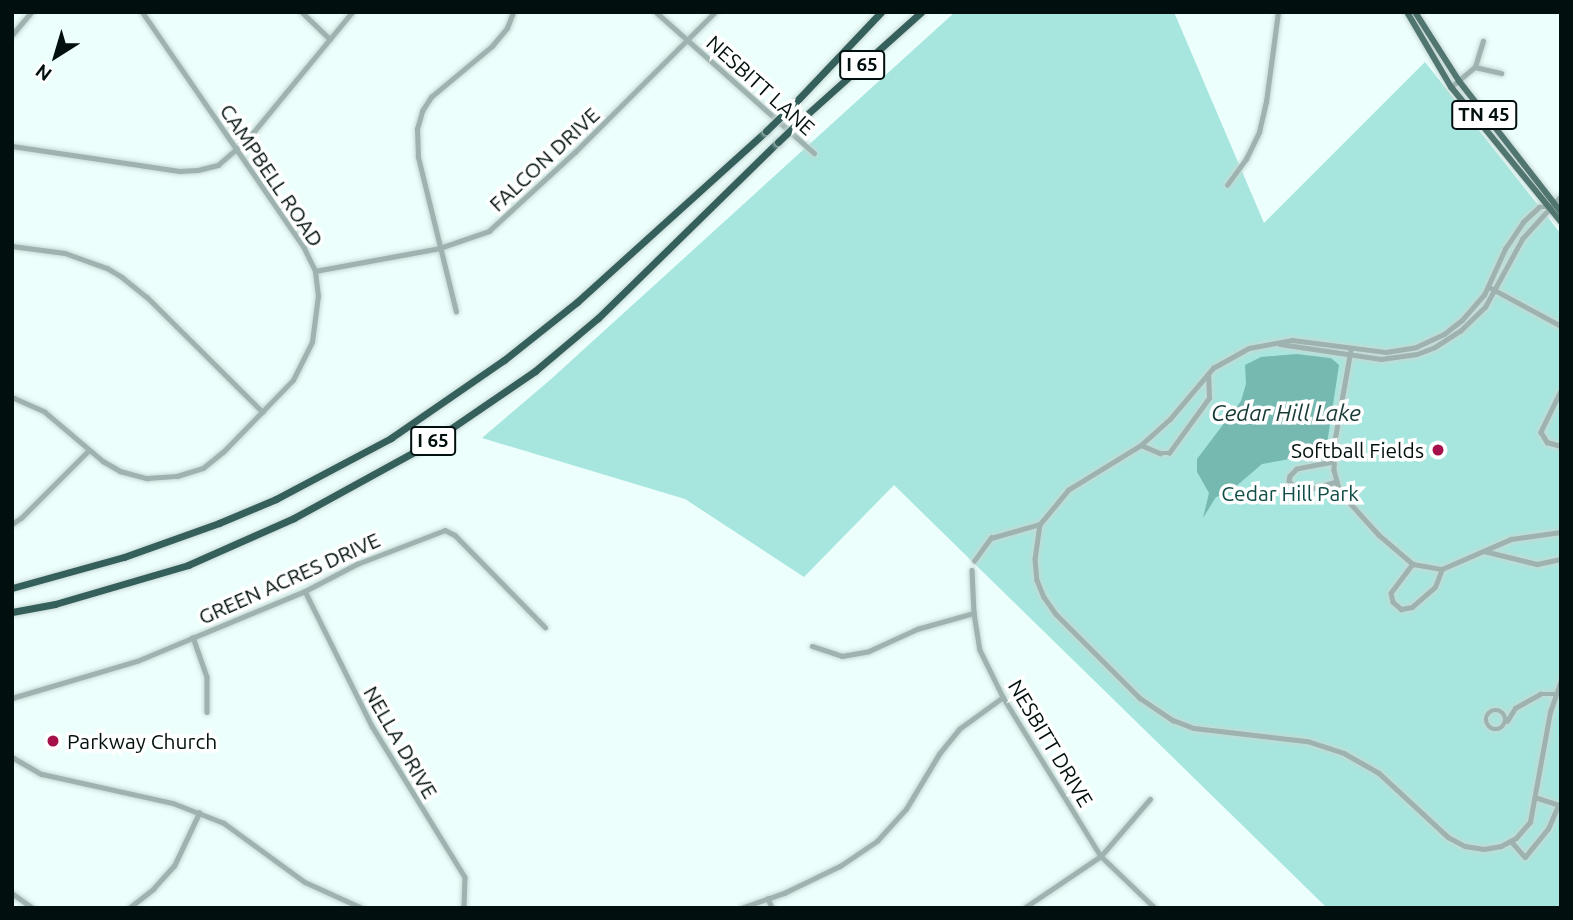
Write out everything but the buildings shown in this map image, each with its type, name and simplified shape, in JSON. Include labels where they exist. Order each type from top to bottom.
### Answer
[{"type":"highway","name":"I 65","points":[[12,589],[124,557],[219,523],[276,499],[391,438],[493,368],[577,302],[766,131],[881,12]]},
{"type":"highway","name":"I 65","points":[[12,612],[55,604],[188,565],[293,519],[427,444],[535,371],[598,318],[803,118],[922,12]]},
{"type":"main road","name":"TN 45","points":[[1407,12],[1451,87],[1551,205],[1561,212]]},
{"type":"main road","name":"TN 45","points":[[1415,12],[1459,82],[1561,222]]},
{"type":"street","points":[[12,35],[31,12]]},
{"type":"street","name":"CAMPBELL ROAD","points":[[89,450],[120,471],[147,478],[193,473],[212,462],[293,380],[308,354],[317,322],[315,271],[298,236],[142,12]]},
{"type":"street","points":[[302,12],[330,39]]},
{"type":"street","points":[[12,146],[179,171],[218,165],[238,150],[352,12]]},
{"type":"street","points":[[456,312],[417,146],[419,121],[434,94],[499,38],[513,12]]},
{"type":"street","name":"NESBITT LANE","points":[[656,12],[814,153]]},
{"type":"street","name":"FALCON DRIVE","points":[[315,271],[440,248],[489,231],[682,49],[687,40],[715,12]]},
{"type":"street","points":[[1227,185],[1246,159],[1263,119],[1278,12]]},
{"type":"street","points":[[1451,87],[1475,67],[1483,41]]},
{"type":"street","points":[[1475,67],[1501,74]]},
{"type":"street","points":[[1258,346],[1294,345],[1349,357],[1399,358],[1435,347],[1469,324],[1496,290],[1517,246],[1561,197]]},
{"type":"street","points":[[1551,205],[1539,207],[1519,227],[1505,248],[1489,287],[1462,320],[1424,344],[1387,352],[1351,350],[1292,340],[1258,346],[1233,355],[1208,374],[1170,419],[1140,444],[1068,490],[1040,524],[1035,559],[1044,597],[1056,614],[1124,684],[1153,707],[1194,728],[1292,738],[1333,749],[1378,773],[1455,842],[1484,849],[1511,841],[1530,822],[1546,732],[1561,680]]},
{"type":"street","points":[[12,246],[65,253],[89,260],[122,277],[165,314],[263,412]]},
{"type":"street","points":[[1489,287],[1561,326]]},
{"type":"street","points":[[1351,350],[1333,462],[1336,482],[1360,517],[1413,564],[1442,569],[1511,539],[1561,532]]},
{"type":"street","points":[[1140,444],[1160,453],[1169,453],[1209,398],[1208,374]]},
{"type":"street","points":[[1561,391],[1541,432],[1547,442],[1561,446]]},
{"type":"street","points":[[12,397],[45,412],[89,450],[12,524]]},
{"type":"street","points":[[1333,462],[1297,469],[1289,481],[1300,492],[1336,482]]},
{"type":"street","points":[[974,561],[991,538],[1040,524]]},
{"type":"street","name":"GREEN ACRES DRIVE","points":[[12,698],[137,661],[305,591],[357,564],[445,530],[455,535],[545,627]]},
{"type":"street","points":[[1483,551],[1537,564],[1561,559]]},
{"type":"street","points":[[1413,564],[1391,593],[1393,602],[1401,609],[1412,607],[1436,587],[1442,569]]},
{"type":"street","name":"NESBITT DRIVE","points":[[972,570],[974,613],[980,650],[1003,697],[1101,856],[1155,908]]},
{"type":"street","name":"NELLA DRIVE","points":[[305,591],[372,726],[465,877],[464,908]]},
{"type":"street","points":[[812,646],[842,656],[869,651],[917,629],[974,613]]},
{"type":"street","points":[[193,637],[207,677],[207,712]]},
{"type":"street","points":[[1520,705],[1498,731],[1488,727],[1487,715],[1495,710],[1520,705],[1540,694],[1555,694]]},
{"type":"street","points":[[741,908],[840,866],[877,841],[906,809],[939,754],[959,729],[1003,697]]},
{"type":"street","points":[[1495,710],[1504,714],[1506,724]]},
{"type":"street","points":[[12,757],[42,775],[173,803],[199,813],[250,839],[305,882],[351,906],[362,908]]},
{"type":"street","points":[[1511,841],[1525,857],[1548,829],[1558,805],[1536,798]]},
{"type":"street","points":[[1024,908],[1101,856],[1150,799]]},
{"type":"street","points":[[130,908],[153,889],[174,866],[199,813]]},
{"type":"street","points":[[12,893],[33,908]]},
{"type":"street","points":[[768,898],[772,908]]},
{"type":"green space","name":"Cedar Hill Park","points":[[955,12],[1174,12],[1264,223],[1425,62],[1561,234],[1561,906],[1327,908],[894,485],[804,577],[685,499],[482,438],[550,380]]},
{"type":"water","name":"Cedar Hill Lake","points":[[1297,354],[1331,358],[1339,365],[1327,444],[1307,456],[1262,464],[1227,494],[1216,497],[1203,518],[1209,493],[1197,472],[1197,459],[1241,401],[1246,384],[1245,365],[1261,357]]},
{"type":"place","name":"Softball Fields","points":[[1438,450]]},
{"type":"place","name":"Parkway Church","points":[[53,741]]}]
